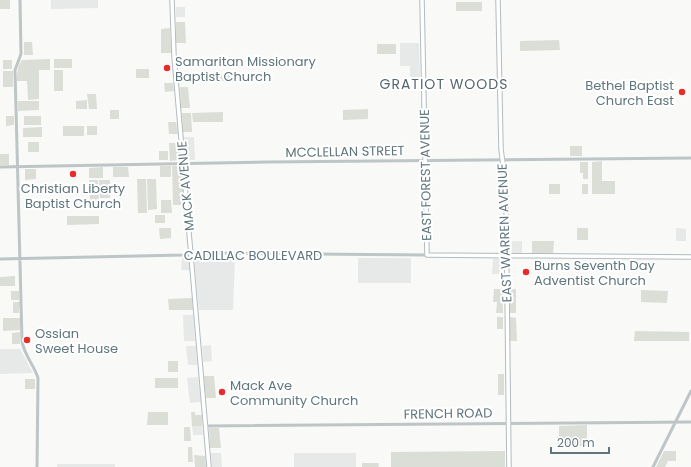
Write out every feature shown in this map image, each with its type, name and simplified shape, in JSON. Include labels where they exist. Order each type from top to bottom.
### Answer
[{"type":"main road","name":"MACK AVENUE","points":[[172,0],[174,56],[209,467]]},
{"type":"main road","name":"EAST FOREST AVENUE","points":[[422,0],[427,255]]},
{"type":"main road","name":"EAST WARREN AVENUE","points":[[498,0],[500,146],[506,190],[506,315],[509,467]]},
{"type":"main road","name":"CADILLAC BOULEVARD","points":[[427,255],[691,257]]},
{"type":"street","points":[[20,0],[21,54],[15,70],[23,348],[38,379],[37,467]]},
{"type":"street","name":"MCCLELLAN STREET","points":[[0,167],[184,163],[691,158]]},
{"type":"street","name":"CADILLAC BOULEVARD","points":[[0,258],[191,254],[427,255]]},
{"type":"street","points":[[653,467],[691,391]]},
{"type":"street","name":"FRENCH ROAD","points":[[206,426],[691,422]]},
{"type":"shaded area","points":[[0,0],[10,0],[10,9],[0,9]]},
{"type":"shaded area","points":[[51,0],[98,0],[98,8],[51,9]]},
{"type":"shaded area","points":[[456,2],[482,2],[482,11],[456,11]]},
{"type":"shaded area","points":[[176,7],[185,7],[185,17],[176,17]]},
{"type":"shaded area","points":[[176,22],[185,22],[186,43],[176,43]]},
{"type":"shaded area","points":[[170,28],[171,53],[161,53],[161,29]]},
{"type":"shaded area","points":[[559,40],[560,50],[520,51],[520,41]]},
{"type":"shaded area","points":[[24,42],[32,42],[33,55],[24,55]]},
{"type":"shaded area","points":[[400,43],[419,43],[420,77],[410,77],[410,66],[400,66]]},
{"type":"shaded area","points":[[377,44],[396,44],[396,54],[377,54]]},
{"type":"shaded area","points":[[50,59],[50,70],[39,70],[39,99],[28,100],[27,81],[17,81],[20,63],[22,60]]},
{"type":"shaded area","points":[[54,59],[72,59],[72,68],[54,68]]},
{"type":"shaded area","points":[[234,59],[234,64],[188,64],[188,60]]},
{"type":"shaded area","points":[[3,60],[12,60],[12,69],[3,69]]},
{"type":"shaded area","points":[[136,69],[149,69],[149,78],[136,78]]},
{"type":"shaded area","points":[[54,70],[63,70],[63,91],[54,91]]},
{"type":"shaded area","points":[[3,71],[13,71],[13,87],[3,87]]},
{"type":"shaded area","points":[[213,74],[232,74],[232,81],[213,81]]},
{"type":"shaded area","points":[[164,83],[173,83],[174,91],[165,92]]},
{"type":"shaded area","points":[[180,87],[188,87],[190,108],[181,108]]},
{"type":"shaded area","points":[[87,94],[96,94],[97,109],[89,109]]},
{"type":"shaded area","points":[[87,100],[87,109],[76,109],[76,101]]},
{"type":"shaded area","points":[[18,101],[39,101],[39,110],[18,111]]},
{"type":"shaded area","points":[[368,109],[368,119],[343,120],[343,110]]},
{"type":"shaded area","points":[[110,110],[119,110],[119,119],[110,119]]},
{"type":"shaded area","points":[[223,112],[223,122],[193,122],[192,113]]},
{"type":"shaded area","points":[[182,113],[191,113],[192,132],[183,132]]},
{"type":"shaded area","points":[[6,116],[14,116],[14,125],[6,126]]},
{"type":"shaded area","points":[[24,116],[41,116],[41,125],[24,125]]},
{"type":"shaded area","points":[[168,122],[176,122],[178,134],[169,134]]},
{"type":"shaded area","points":[[63,126],[84,126],[84,136],[63,136]]},
{"type":"shaded area","points":[[87,126],[97,126],[97,135],[87,135]]},
{"type":"shaded area","points":[[42,127],[42,137],[23,137],[23,128]]},
{"type":"shaded area","points":[[184,137],[194,137],[195,160],[186,160]]},
{"type":"shaded area","points":[[28,142],[39,142],[39,152],[28,152]]},
{"type":"shaded area","points":[[169,143],[179,143],[180,160],[170,161]]},
{"type":"shaded area","points":[[570,146],[582,146],[582,156],[570,156]]},
{"type":"shaded area","points":[[159,151],[168,151],[168,160],[159,160]]},
{"type":"shaded area","points":[[0,154],[9,154],[9,165],[0,165]]},
{"type":"shaded area","points":[[602,161],[602,181],[615,181],[615,194],[592,194],[592,162]]},
{"type":"shaded area","points":[[580,162],[588,162],[588,179],[583,179],[583,173],[580,173]]},
{"type":"shaded area","points":[[160,166],[171,166],[171,177],[160,177]]},
{"type":"shaded area","points":[[172,166],[181,166],[185,205],[173,205]]},
{"type":"shaded area","points":[[103,167],[103,178],[89,178],[89,168]]},
{"type":"shaded area","points":[[113,167],[128,167],[129,177],[113,177]]},
{"type":"shaded area","points":[[25,169],[36,169],[36,179],[25,180]]},
{"type":"shaded area","points":[[137,179],[146,179],[147,213],[138,213]]},
{"type":"shaded area","points":[[147,179],[156,179],[157,209],[148,210]]},
{"type":"shaded area","points":[[89,180],[98,180],[99,201],[90,201]]},
{"type":"shaded area","points":[[99,180],[110,180],[110,198],[100,198]]},
{"type":"shaded area","points":[[549,184],[560,184],[560,194],[549,194]]},
{"type":"shaded area","points":[[582,184],[588,184],[588,194],[582,194]]},
{"type":"shaded area","points":[[161,200],[171,200],[172,213],[161,213]]},
{"type":"shaded area","points":[[155,215],[165,215],[165,223],[155,223]]},
{"type":"shaded area","points":[[67,216],[99,216],[99,224],[67,225]]},
{"type":"shaded area","points":[[159,228],[171,228],[171,238],[160,239]]},
{"type":"shaded area","points":[[577,228],[588,228],[588,240],[577,240]]},
{"type":"shaded area","points":[[676,228],[686,229],[686,241],[676,241]]},
{"type":"shaded area","points":[[512,241],[522,241],[522,254],[512,253]]},
{"type":"shaded area","points":[[532,241],[554,241],[553,254],[532,254]]},
{"type":"shaded area","points":[[194,256],[235,257],[233,310],[199,310]]},
{"type":"shaded area","points":[[182,258],[188,258],[190,270],[181,270]]},
{"type":"shaded area","points":[[358,258],[411,258],[411,283],[358,283]]},
{"type":"shaded area","points":[[493,259],[503,259],[502,274],[492,274]]},
{"type":"shaded area","points":[[15,276],[15,286],[0,286],[0,277]]},
{"type":"shaded area","points":[[494,289],[502,289],[503,313],[496,313],[497,302],[493,302]]},
{"type":"shaded area","points":[[510,289],[516,289],[516,313],[510,313]]},
{"type":"shaded area","points":[[641,290],[668,291],[667,303],[641,302]]},
{"type":"shaded area","points":[[11,291],[19,291],[19,300],[11,300]]},
{"type":"shaded area","points":[[192,298],[193,310],[169,310],[168,299]]},
{"type":"shaded area","points":[[13,302],[20,302],[19,313],[13,313]]},
{"type":"shaded area","points":[[183,315],[193,315],[195,341],[184,341]]},
{"type":"shaded area","points":[[497,317],[503,317],[503,329],[497,329]]},
{"type":"shaded area","points":[[510,317],[516,318],[517,341],[510,341]]},
{"type":"shaded area","points":[[3,318],[20,318],[20,330],[3,331]]},
{"type":"shaded area","points":[[635,331],[689,332],[689,341],[634,341]]},
{"type":"shaded area","points":[[20,332],[20,344],[12,344],[12,333]]},
{"type":"shaded area","points":[[211,345],[212,361],[203,362],[202,346]]},
{"type":"shaded area","points":[[186,346],[196,346],[197,365],[188,365]]},
{"type":"shaded area","points":[[0,349],[20,349],[33,373],[0,374]]},
{"type":"shaded area","points":[[168,361],[178,361],[178,372],[168,372]]},
{"type":"shaded area","points":[[498,374],[504,374],[504,395],[498,395]]},
{"type":"shaded area","points":[[204,376],[214,376],[216,398],[206,398]]},
{"type":"shaded area","points":[[198,377],[201,402],[190,403],[187,378]]},
{"type":"shaded area","points":[[155,378],[178,378],[178,388],[155,388]]},
{"type":"shaded area","points":[[25,379],[35,379],[35,389],[25,389]]},
{"type":"shaded area","points":[[148,412],[168,412],[168,425],[147,425]]},
{"type":"shaded area","points":[[191,412],[195,412],[195,415],[202,415],[202,426],[192,426]]},
{"type":"shaded area","points":[[587,425],[587,446],[558,446],[557,437],[559,437],[559,426]]},
{"type":"shaded area","points":[[192,426],[202,426],[203,435],[193,435]]},
{"type":"shaded area","points":[[184,427],[190,427],[191,441],[184,441]]},
{"type":"shaded area","points":[[209,428],[219,428],[221,448],[210,448]]},
{"type":"shaded area","points":[[188,447],[192,447],[193,462],[188,462]]},
{"type":"shaded area","points":[[505,451],[505,467],[391,467],[391,452]]},
{"type":"shaded area","points":[[664,451],[676,451],[676,461],[668,461],[665,467],[656,467]]},
{"type":"shaded area","points":[[211,453],[221,453],[222,467],[212,467]]},
{"type":"shaded area","points":[[294,453],[356,453],[356,467],[294,467]]},
{"type":"shaded area","points":[[194,455],[205,456],[206,467],[195,467]]},
{"type":"shaded area","points":[[362,463],[378,463],[379,467],[362,467]]},
{"type":"shaded area","points":[[57,464],[115,464],[115,467],[57,467]]},
{"type":"place","name":"Samaritan Missionary Baptist Church","points":[[167,68]]},
{"type":"place","name":"Bethel Baptist Church East","points":[[682,92]]},
{"type":"place","name":"Christian Liberty Baptist Church","points":[[73,174]]},
{"type":"place","name":"Burns Seventh Day Adventist Church","points":[[526,272]]},
{"type":"place","name":"Ossian Sweet House","points":[[27,340]]},
{"type":"place","name":"Mack Ave Community Church","points":[[222,392]]},
{"type":"district","name":"GRATIOT WOODS","points":[[444,84]]}]
